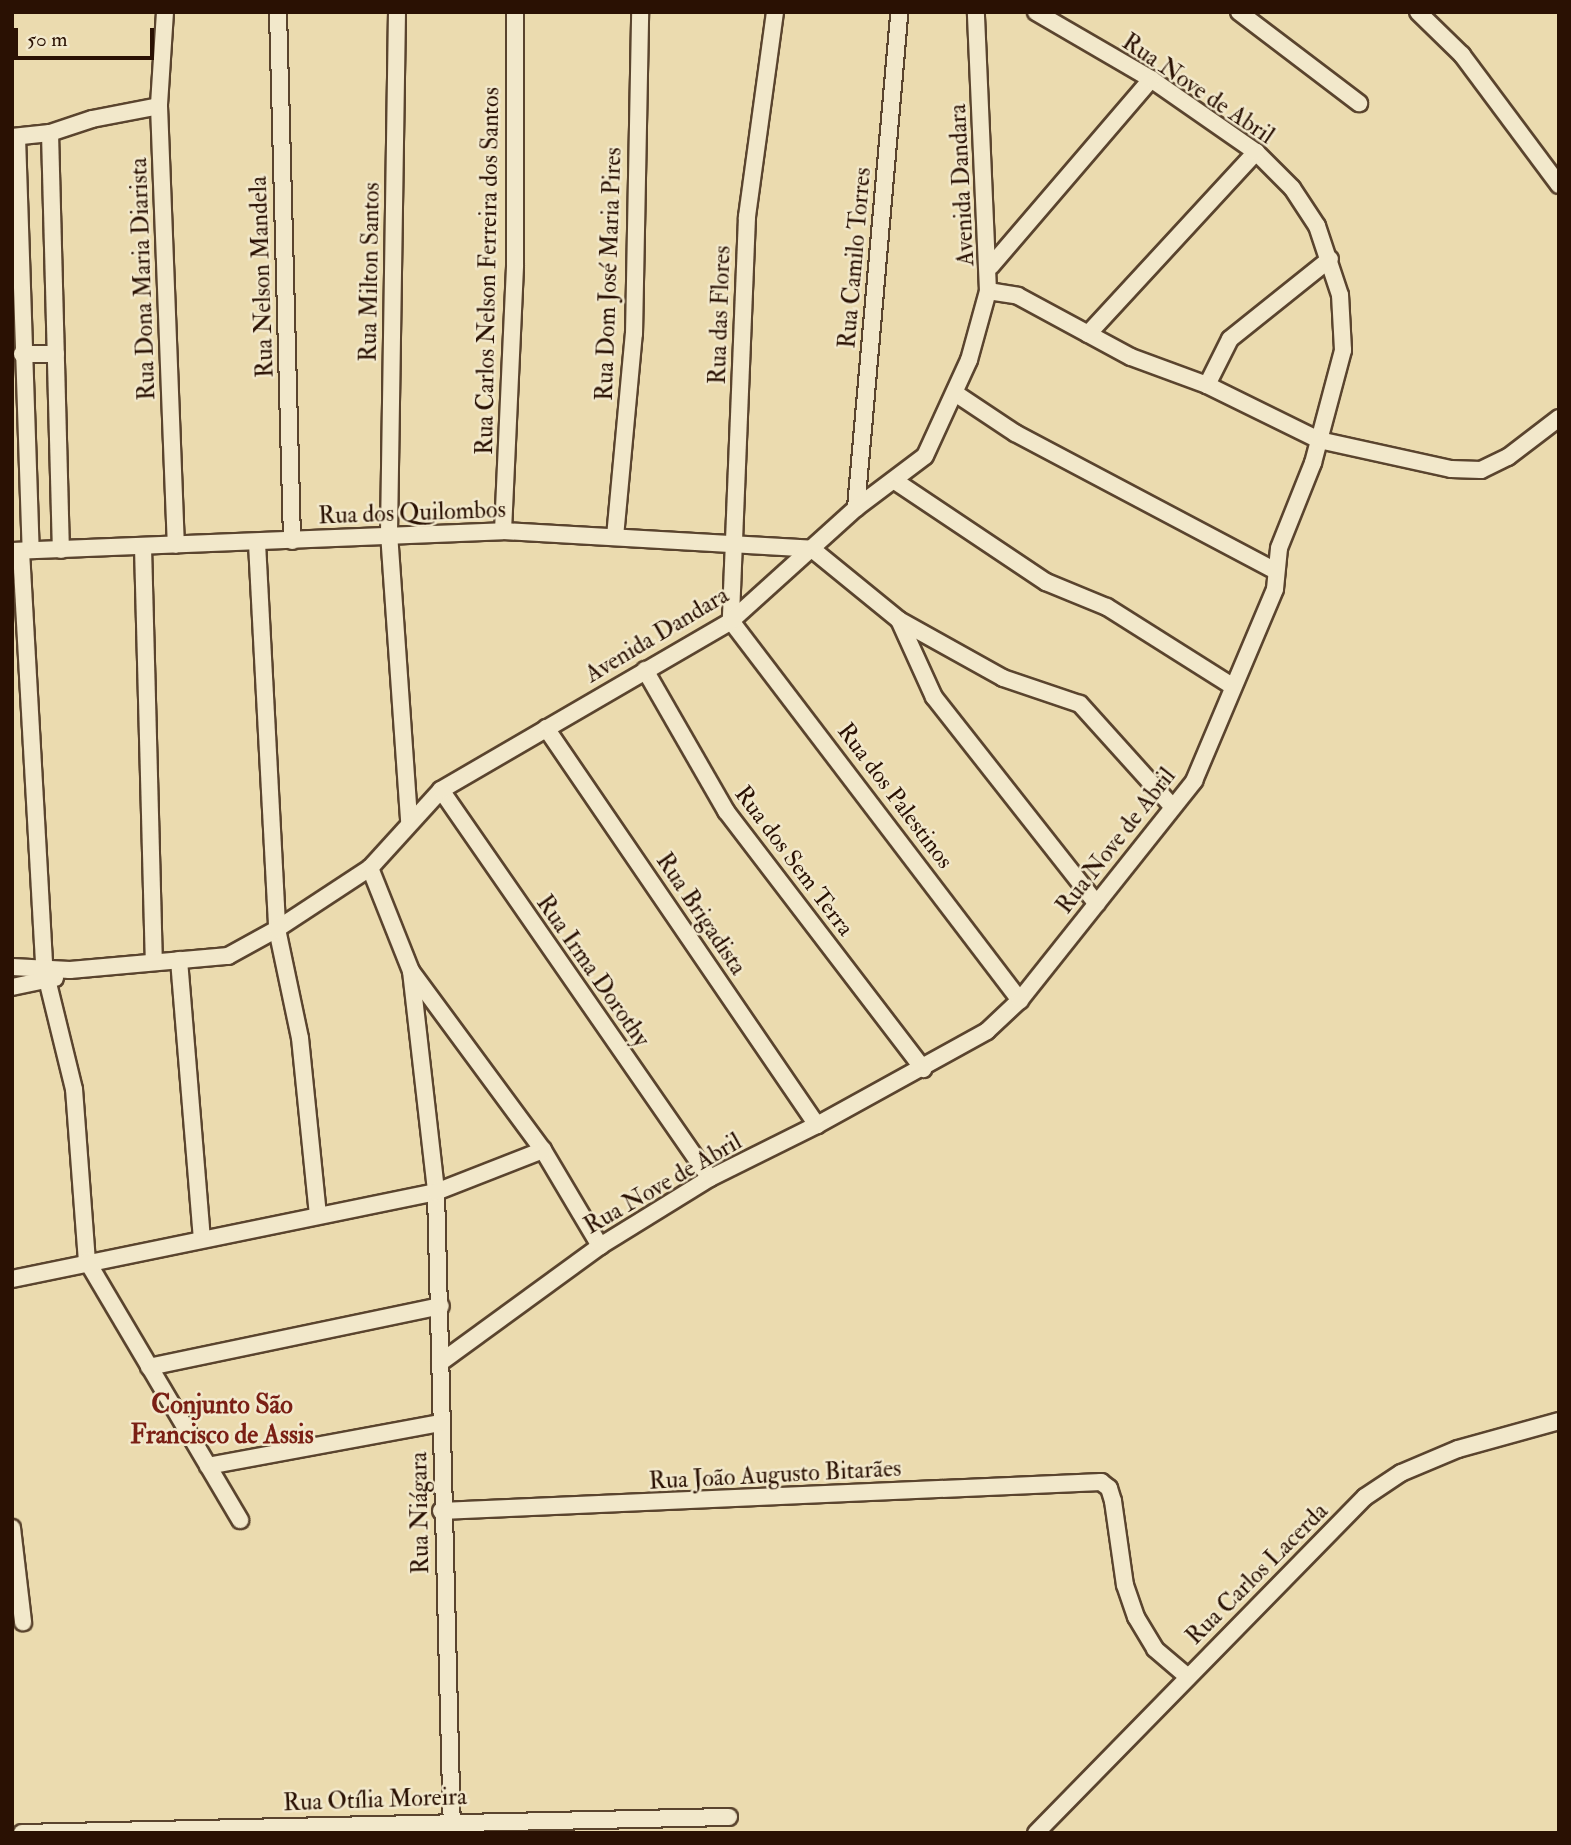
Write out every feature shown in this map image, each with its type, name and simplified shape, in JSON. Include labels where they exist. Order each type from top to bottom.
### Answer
[{"type":"street","name":"Rua Dona Maria Diarista","points":[[165,12],[159,106],[176,545]]},
{"type":"street","name":"Rua Nelson Mandela","points":[[278,12],[292,541]]},
{"type":"street","name":"Rua Milton Santos","points":[[397,12],[389,533],[409,822]]},
{"type":"street","name":"Rua Carlos Nelson Ferreira dos Santos","points":[[503,531],[515,265],[515,12]]},
{"type":"street","name":"Rua Dom José Maria Pires","points":[[615,537],[634,334],[640,12]]},
{"type":"street","name":"Rua das Flores","points":[[731,621],[747,217],[775,12]]},
{"type":"street","name":"Rua Camilo Torres","points":[[856,508],[899,12]]},
{"type":"street","name":"Avenida Dandara","points":[[12,987],[46,974],[70,970],[228,956],[277,929],[370,868],[409,822],[441,790],[731,621],[856,508],[925,456],[955,393],[988,291],[990,266],[976,12]]},
{"type":"street","name":"Rua Nove de Abril","points":[[441,1362],[600,1246],[709,1178],[923,1069],[987,1031],[1020,1000],[1097,904],[1171,805],[1194,781],[1275,589],[1279,548],[1319,440],[1343,350],[1340,295],[1317,226],[1292,188],[1256,152],[1151,79],[1036,12]]},
{"type":"street","points":[[1239,12],[1359,103]]},
{"type":"street","points":[[1418,12],[1462,55],[1559,185]]},
{"type":"street","points":[[990,266],[1151,79]]},
{"type":"street","points":[[159,106],[92,118],[50,134],[15,137],[22,355],[21,551],[46,974],[74,1089],[87,1261],[240,1520]]},
{"type":"street","points":[[50,134],[61,550]]},
{"type":"street","points":[[1088,334],[1256,152]]},
{"type":"street","points":[[1207,384],[1230,339],[1330,259]]},
{"type":"street","points":[[988,291],[1018,296],[1131,357],[1207,384],[1319,440],[1451,469],[1481,470],[1508,457],[1559,418]]},
{"type":"street","points":[[22,355],[56,354]]},
{"type":"street","points":[[955,393],[1015,433],[1276,571]]},
{"type":"street","points":[[895,481],[1046,582],[1107,607],[1232,686]]},
{"type":"street","name":"Rua dos Quilombos","points":[[21,551],[257,543],[389,533],[503,531],[812,549]]},
{"type":"street","points":[[257,543],[277,929],[300,1038],[318,1214]]},
{"type":"street","points":[[143,547],[154,961]]},
{"type":"street","points":[[812,549],[898,620],[1003,678],[1080,704],[1171,805]]},
{"type":"street","points":[[898,620],[934,697],[1097,904]]},
{"type":"street","name":"Rua dos Palestinos","points":[[731,621],[1020,1000]]},
{"type":"street","name":"Rua dos Sem Terra","points":[[645,670],[726,811],[923,1069]]},
{"type":"street","name":"Rua Brigadista","points":[[547,728],[817,1125]]},
{"type":"street","name":"Rua Irma Dorothy","points":[[441,790],[709,1178]]},
{"type":"street","points":[[370,868],[411,971],[543,1150],[600,1246]]},
{"type":"street","points":[[178,960],[202,1238]]},
{"type":"street","name":"Avenida Dandara","points":[[12,967],[46,974]]},
{"type":"street","name":"Rua Niágara","points":[[411,971],[436,1192],[441,1306],[441,1511],[452,1826]]},
{"type":"street","points":[[12,1279],[87,1261],[436,1192],[543,1150]]},
{"type":"street","points":[[149,1367],[441,1306]]},
{"type":"street","name":"Rua Carlos Lacerda","points":[[1036,1833],[1365,1497],[1401,1473],[1458,1449],[1559,1421]]},
{"type":"street","points":[[208,1466],[441,1423]]},
{"type":"street","name":"Rua João Augusto Bitarães","points":[[441,1511],[1091,1481],[1109,1488],[1125,1586],[1136,1617],[1155,1649],[1188,1677]]},
{"type":"street","points":[[12,1528],[23,1622]]},
{"type":"street","name":"Rua Otília Moreira","points":[[22,1833],[452,1826],[729,1816]]},
{"type":"district","name":"Conjunto São Francisco de Assis","points":[[222,1421]]}]
